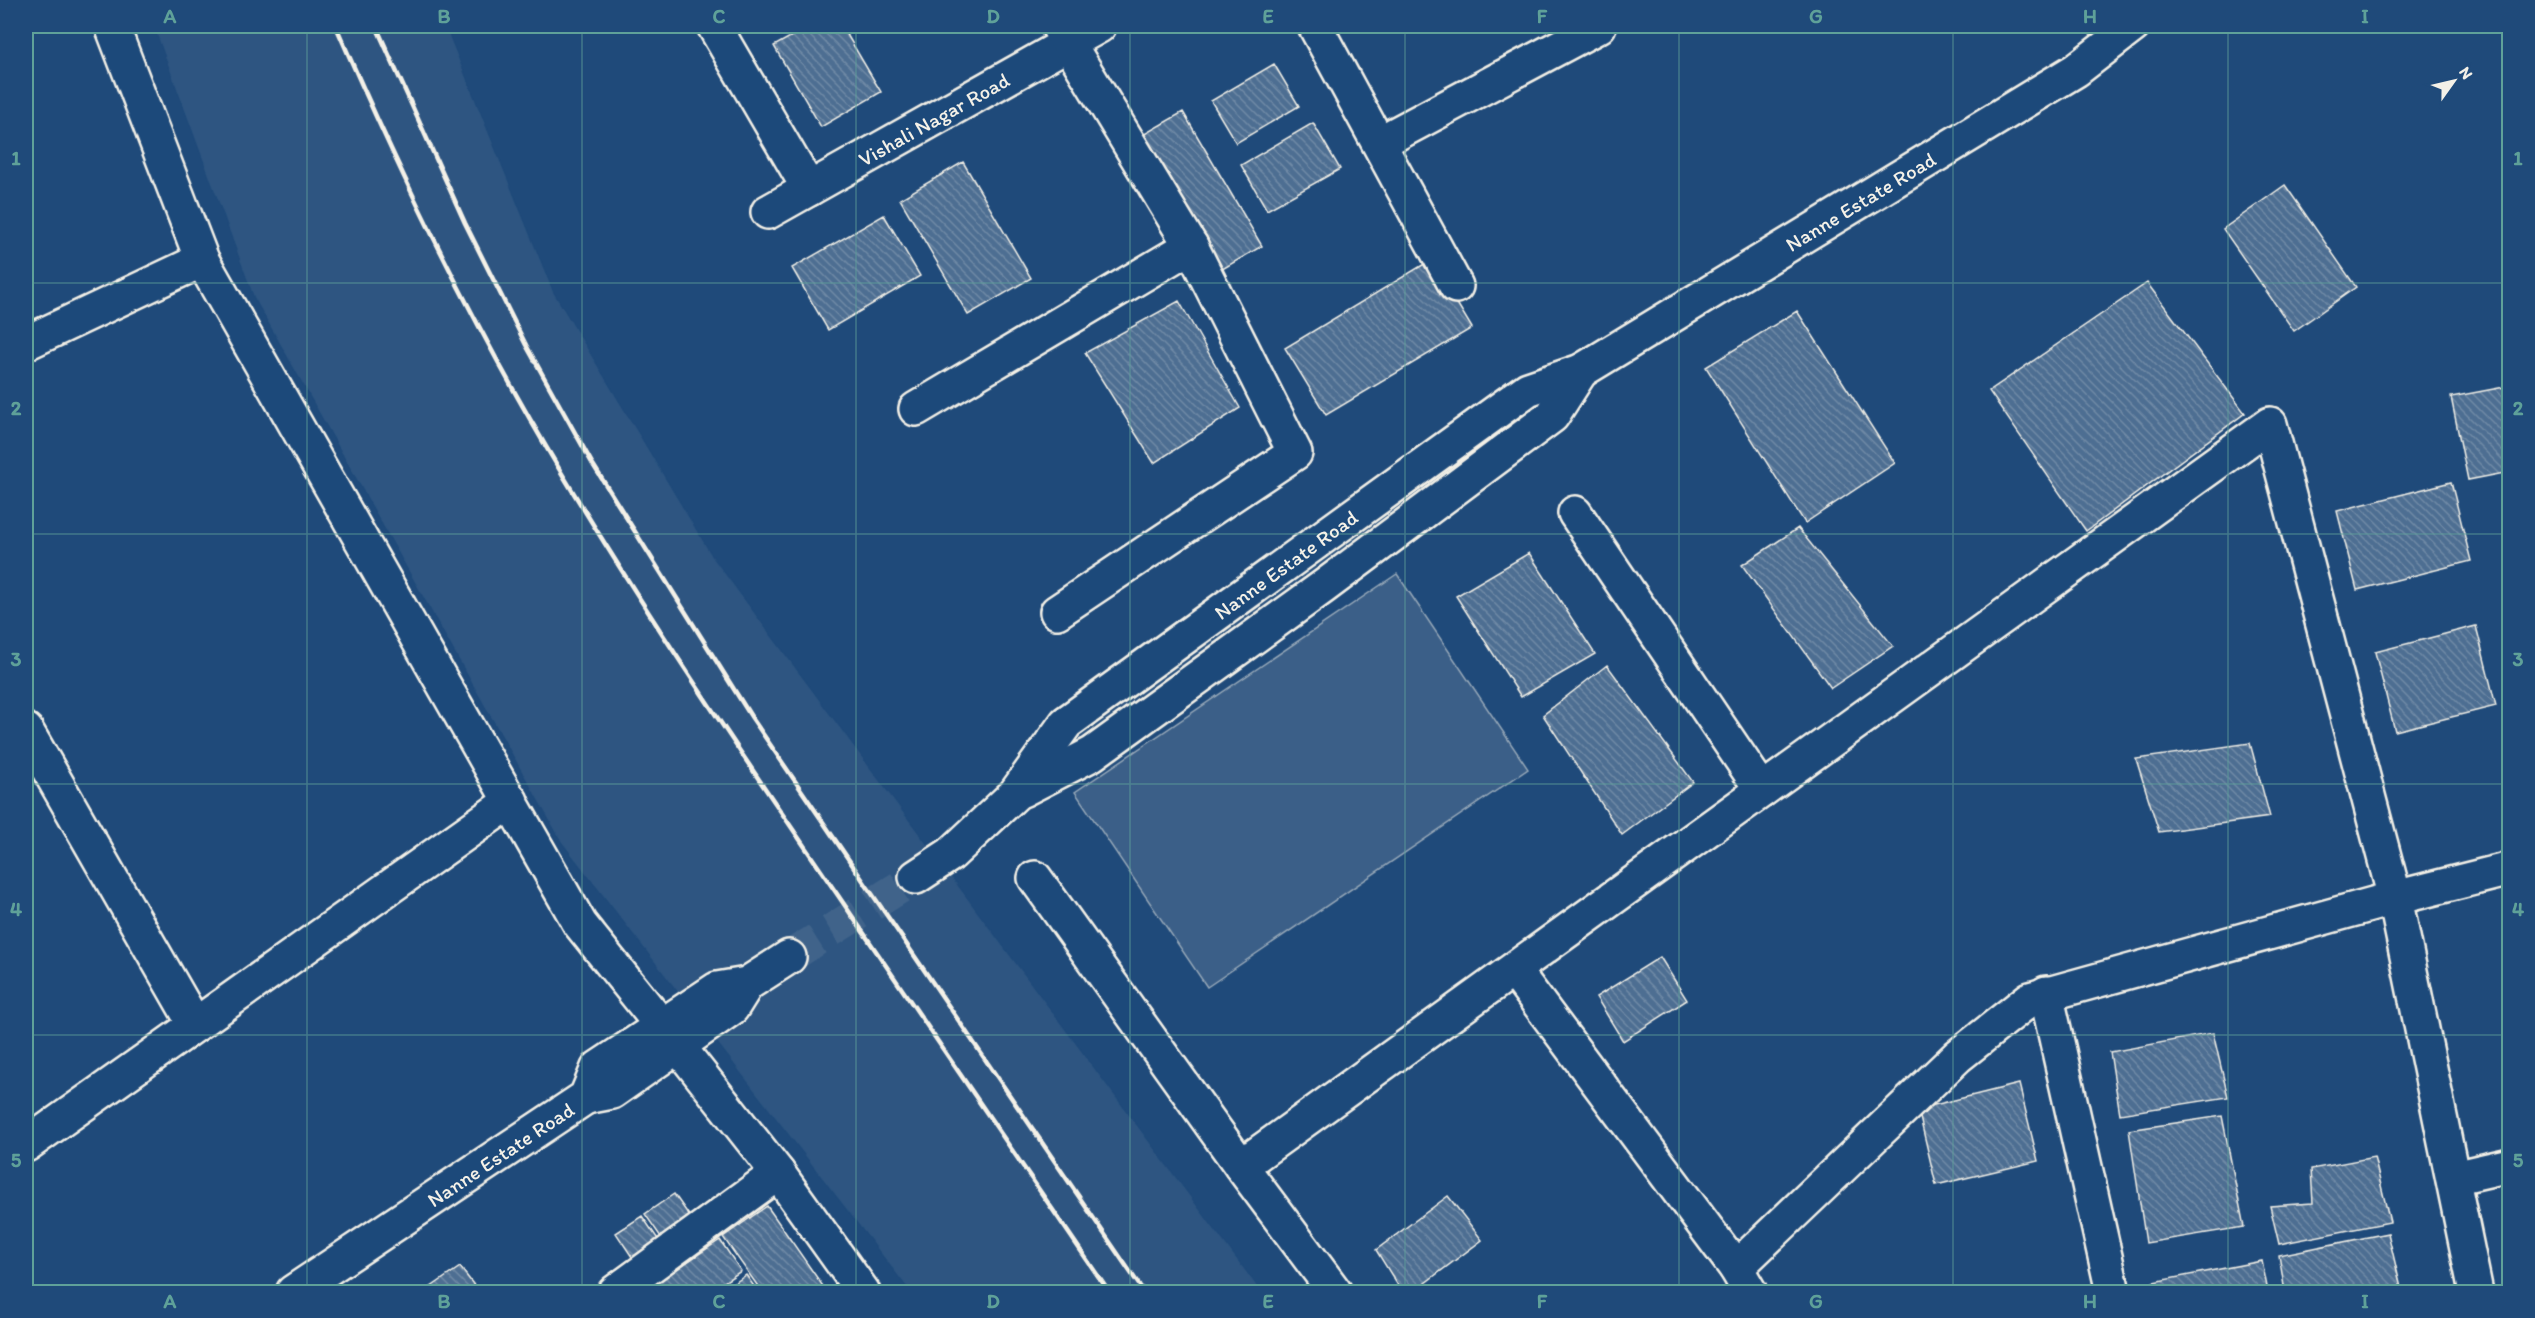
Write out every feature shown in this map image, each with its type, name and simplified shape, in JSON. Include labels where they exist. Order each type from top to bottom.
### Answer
[{"type":"street","points":[[112,26],[202,260],[580,924],[778,1173],[863,1293]]},
{"type":"street","points":[[714,26],[809,189]]},
{"type":"street","name":"Vishali Nagar Road","points":[[768,213],[1063,34],[1099,26]]},
{"type":"street","points":[[1315,26],[1456,286]]},
{"type":"street","points":[[1379,143],[1599,26]]},
{"type":"street","name":"Nanne Estate Road","points":[[916,877],[951,854],[1015,794],[1066,723],[1528,389],[1581,371],[2076,70],[2133,26]]},
{"type":"street","points":[[1057,612],[1295,453],[1191,246],[1063,34]]},
{"type":"street","points":[[916,409],[1191,246]]},
{"type":"street","points":[[26,343],[202,260]]},
{"type":"street","points":[[1241,1166],[2270,424],[2395,898],[2476,1293]]},
{"type":"street","points":[[1575,513],[1762,790]]},
{"type":"street","points":[[26,730],[195,1025]]},
{"type":"street","points":[[26,1145],[511,801]]},
{"type":"street","points":[[1514,970],[1743,1280],[1958,1056],[2030,999],[2395,898],[2510,869]]},
{"type":"street","points":[[1035,878],[1335,1293]]},
{"type":"street","name":"Nanne Estate Road","points":[[293,1293],[586,1096],[598,1068],[670,1036],[717,990],[747,984],[789,957]]},
{"type":"street","points":[[2046,993],[2113,1293]]},
{"type":"street","points":[[2453,1178],[2510,1165]]},
{"type":"street","points":[[615,1293],[778,1173]]},
{"type":"shaded area","points":[[154,26],[445,26],[553,292],[713,558],[1261,1292],[911,1292],[562,842],[254,297]]},
{"type":"shaded area","points":[[1397,574],[1528,769],[1207,987],[1075,792]]},
{"type":"building","points":[[810,26],[842,26],[881,92],[821,127],[774,46]]},
{"type":"building","points":[[1274,64],[1299,106],[1236,143],[1211,101]]},
{"type":"building","points":[[1183,112],[1262,246],[1212,275],[1134,140]]},
{"type":"building","points":[[1313,123],[1340,169],[1267,210],[1241,165]]},
{"type":"building","points":[[963,162],[1031,278],[968,315],[900,199]]},
{"type":"building","points":[[2285,185],[2356,287],[2294,331],[2223,229]]},
{"type":"building","points":[[884,215],[920,276],[828,330],[792,268]]},
{"type":"building","points":[[1431,260],[1472,328],[1326,415],[1285,348]]},
{"type":"building","points":[[2147,283],[2245,413],[2086,531],[1989,391]]},
{"type":"building","points":[[1179,301],[1240,408],[1154,463],[1085,353]]},
{"type":"building","points":[[1797,311],[1895,463],[1805,523],[1706,367]]},
{"type":"building","points":[[2510,386],[2510,472],[2468,480],[2451,397]]},
{"type":"building","points":[[2451,482],[2471,561],[2357,590],[2337,511]]},
{"type":"building","points":[[1798,528],[1893,646],[1831,688],[1742,565]]},
{"type":"building","points":[[1529,553],[1595,654],[1521,697],[1456,596]]},
{"type":"building","points":[[2476,626],[2496,706],[2395,731],[2375,652]]},
{"type":"building","points":[[1607,665],[1693,782],[1622,835],[1543,715]]},
{"type":"building","points":[[2250,743],[2270,817],[2159,832],[2136,759]]},
{"type":"building","points":[[1660,957],[1687,1000],[1623,1041],[1596,997]]},
{"type":"building","points":[[2213,1033],[2228,1097],[2120,1114],[2110,1052]]},
{"type":"building","points":[[2019,1084],[2038,1161],[1936,1185],[1918,1109]]},
{"type":"building","points":[[2222,1116],[2244,1227],[2146,1243],[2129,1130]]},
{"type":"building","points":[[2374,1157],[2390,1222],[2279,1244],[2270,1206],[2313,1203],[2311,1169]]},
{"type":"building","points":[[674,1194],[693,1221],[663,1240],[645,1214]]},
{"type":"building","points":[[1448,1196],[1482,1240],[1413,1292],[1402,1292],[1376,1250]]},
{"type":"building","points":[[767,1206],[827,1292],[762,1292],[723,1237]]},
{"type":"building","points":[[642,1216],[664,1248],[638,1266],[616,1233]]},
{"type":"building","points":[[2388,1233],[2402,1292],[2285,1292],[2279,1255]]},
{"type":"building","points":[[720,1240],[741,1271],[709,1292],[660,1292],[654,1284]]},
{"type":"building","points":[[2262,1261],[2268,1292],[2155,1292],[2153,1282]]},
{"type":"building","points":[[460,1267],[479,1292],[424,1292]]},
{"type":"building","points":[[746,1275],[758,1292],[722,1292]]},
{"type":"tunnel","points":[[789,957],[916,877]]},
{"type":"railway","points":[[336,26],[441,253],[499,364],[561,472],[730,736],[1109,1292]]},
{"type":"railway","points":[[376,26],[465,223],[526,345],[592,463],[752,718],[1144,1292]]}]
